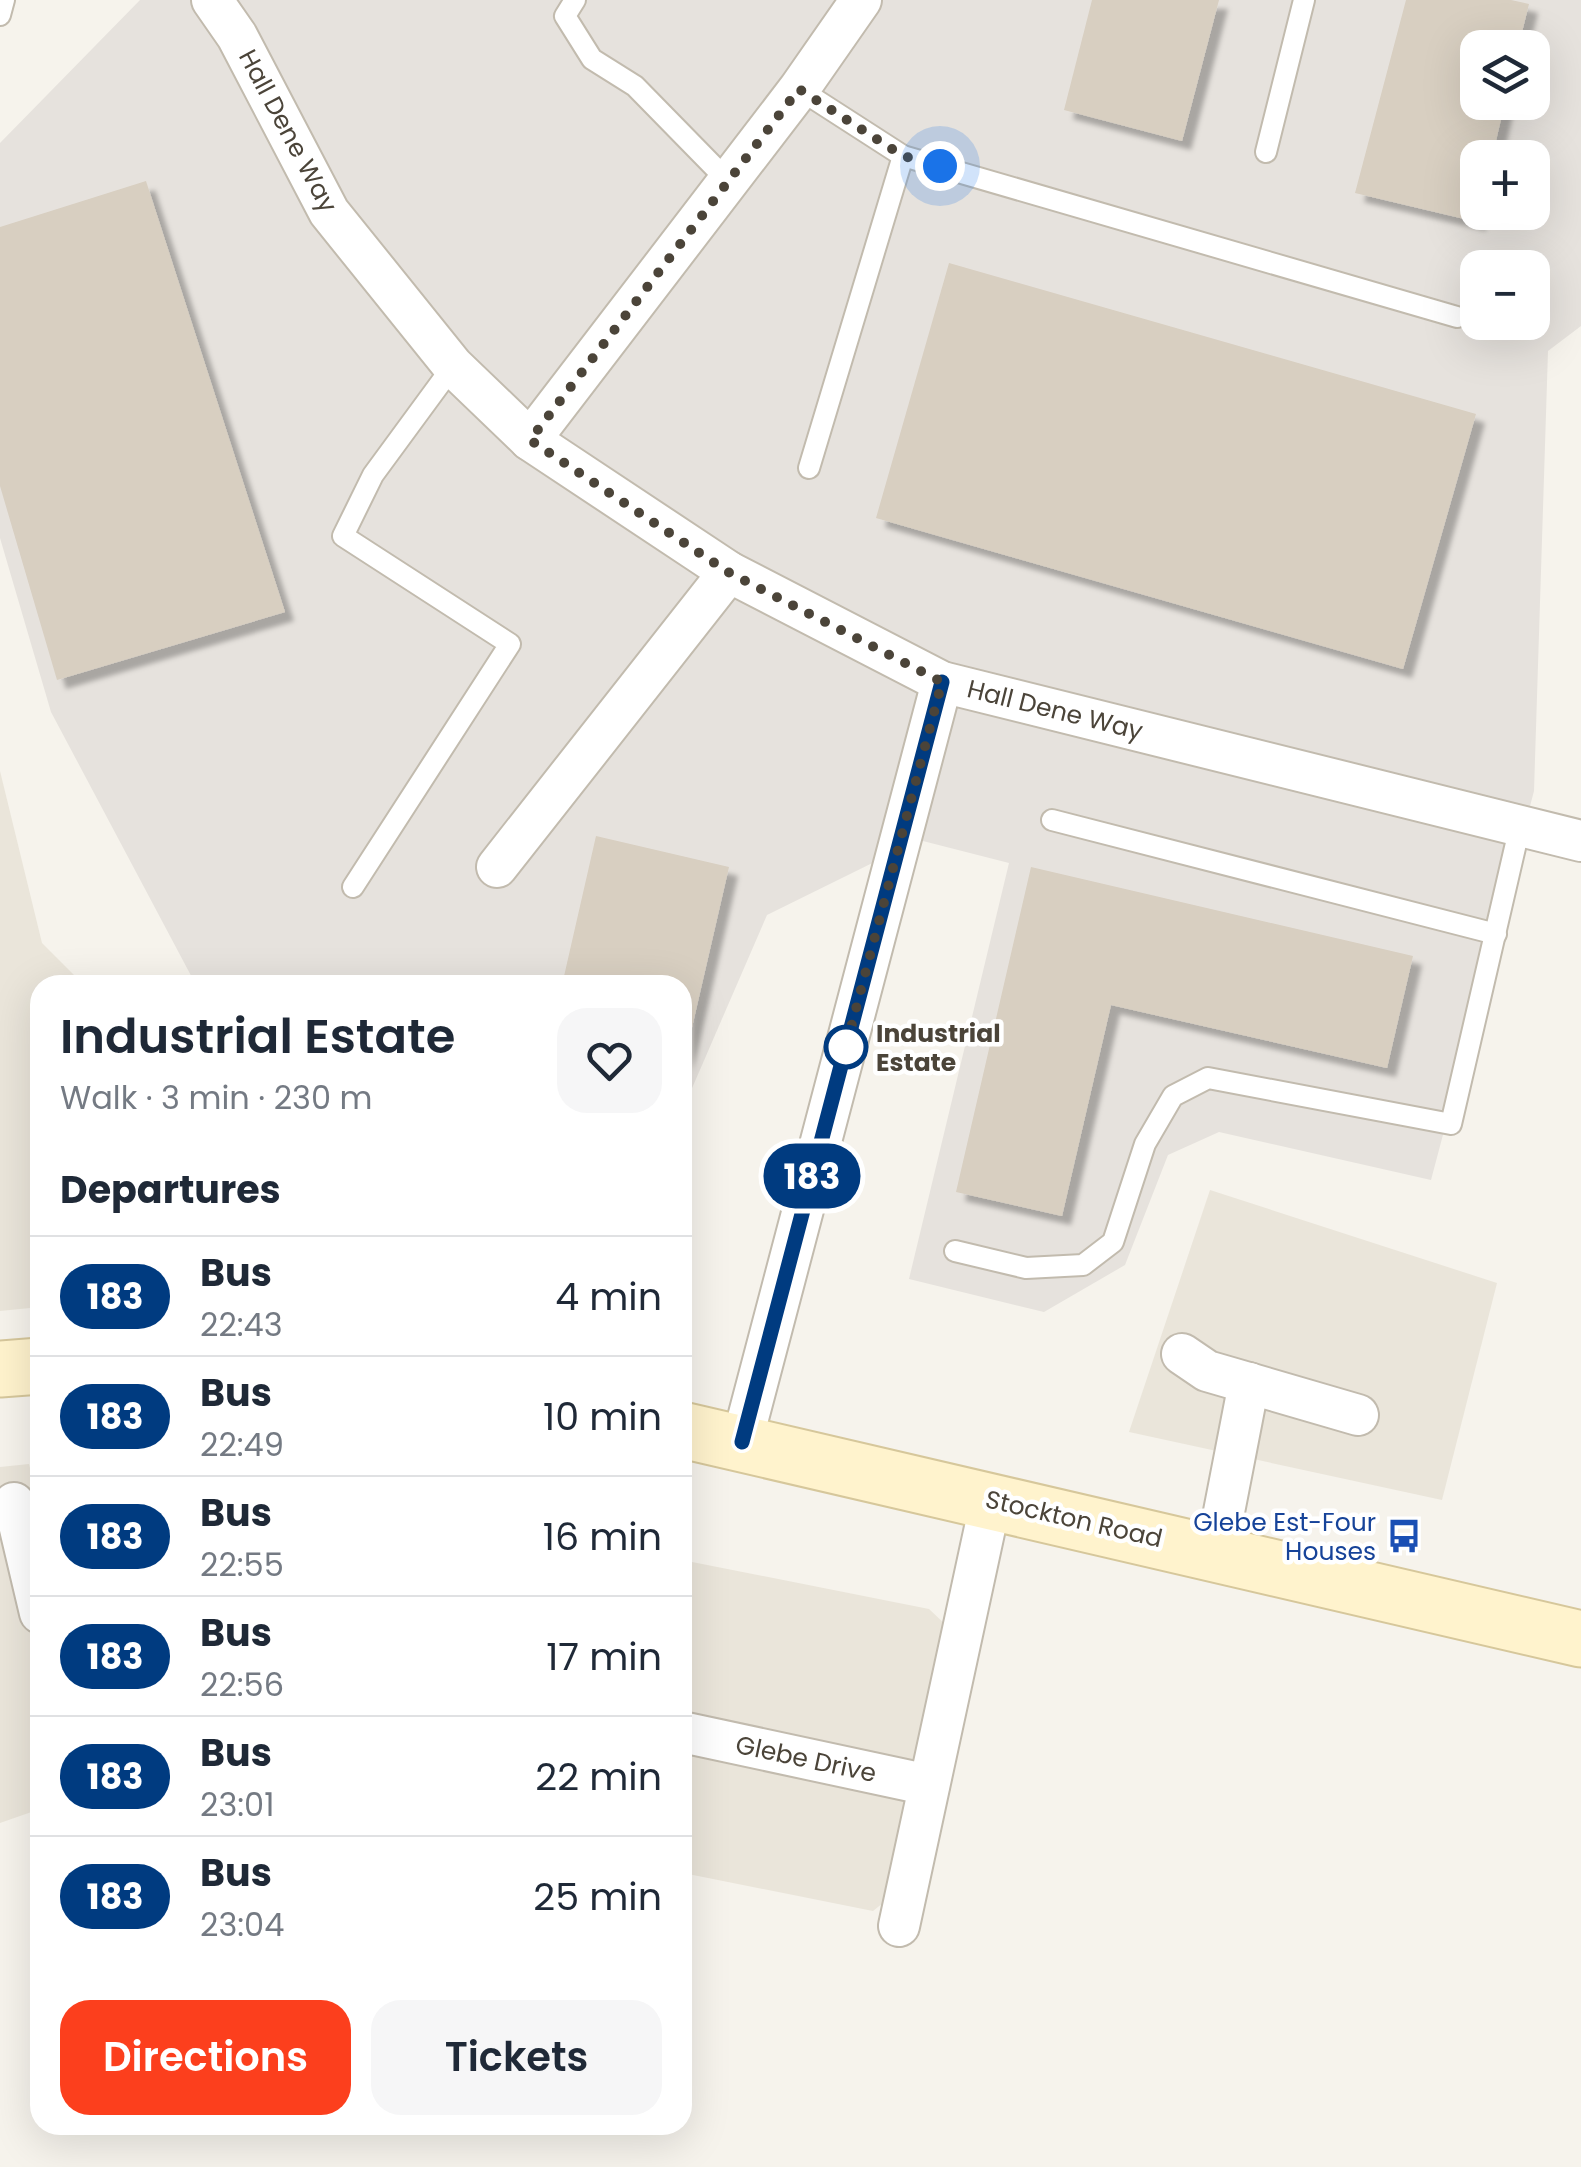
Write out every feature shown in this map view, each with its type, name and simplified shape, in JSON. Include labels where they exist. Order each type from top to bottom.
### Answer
[{"type":"main road","points":[[0,1368],[30,1366]]},
{"type":"main road","name":"Stockton Road","points":[[692,1432],[1581,1639]]},
{"type":"street","name":"Hall Dene Way","points":[[212,0],[237,36],[330,212],[453,366],[530,440],[728,572],[942,682],[1581,841]]},
{"type":"street","points":[[530,440],[799,89],[861,0]]},
{"type":"street","points":[[497,867],[728,572]]},
{"type":"street","points":[[742,1442],[942,682]]},
{"type":"street","points":[[1182,1354],[1207,1371],[1358,1415]]},
{"type":"street","points":[[1216,1553],[1249,1383]]},
{"type":"street","points":[[899,1926],[991,1500]]},
{"type":"street","points":[[14,1503],[30,1571]]},
{"type":"street","name":"Glebe Drive","points":[[692,1734],[929,1785]]},
{"type":"lane","points":[[0,16],[4,0]]},
{"type":"lane","points":[[575,0],[566,16],[592,59],[635,86],[729,182]]},
{"type":"lane","points":[[1266,152],[1304,0]]},
{"type":"lane","points":[[799,89],[903,156],[1456,316]]},
{"type":"lane","points":[[809,468],[903,156]]},
{"type":"lane","points":[[354,887],[510,644],[344,536],[373,474],[453,366]]},
{"type":"lane","points":[[1052,820],[1496,934]]},
{"type":"lane","points":[[955,1251],[1026,1268],[1082,1265],[1113,1242],[1145,1144],[1173,1096],[1208,1078],[1451,1124],[1520,826]]},
{"type":"shaded area","points":[[140,0],[1581,0],[1581,326],[1548,351],[1534,791],[1431,1180],[1219,1132],[1168,1155],[1125,1265],[1044,1312],[909,1279],[1009,863],[919,840],[767,915],[692,1088],[692,975],[191,975],[51,712],[0,538],[0,143]]},
{"type":"shaded area","points":[[0,771],[42,943],[74,975],[30,975],[30,1308],[0,1311]]},
{"type":"shaded area","points":[[1210,1190],[1497,1283],[1442,1500],[1129,1432]]},
{"type":"shaded area","points":[[29,1464],[30,1468],[30,1812],[0,1823],[0,1467]]},
{"type":"shaded area","points":[[692,1562],[929,1609],[947,1626],[893,1895],[873,1911],[692,1875]]},
{"type":"building","points":[[1092,0],[1219,0],[1182,141],[1064,110]]},
{"type":"building","points":[[1406,0],[1511,0],[1529,4],[1522,30],[1460,30],[1460,120],[1501,120],[1496,140],[1460,140],[1460,218],[1355,193]]},
{"type":"building","points":[[146,181],[285,612],[57,680],[0,486],[0,227]]},
{"type":"building","points":[[949,263],[1476,414],[1403,669],[876,518]]},
{"type":"building","points":[[596,836],[729,867],[692,1027],[692,975],[564,975]]},
{"type":"building","points":[[1031,867],[1413,956],[1387,1068],[1111,1005],[1062,1216],[956,1192]]},
{"type":"bus line","name":"183","points":[[742,1442],[942,682]]},
{"type":"place","name":"Industrial Estate","points":[[846,1047]]},
{"type":"place","name":"Glebe Est-Four Houses","points":[[1404,1536]]},
{"type":"route","points":[[846,1047],[842,1062],[942,682],[728,572],[530,440],[799,89],[903,156],[940,166]]}]
